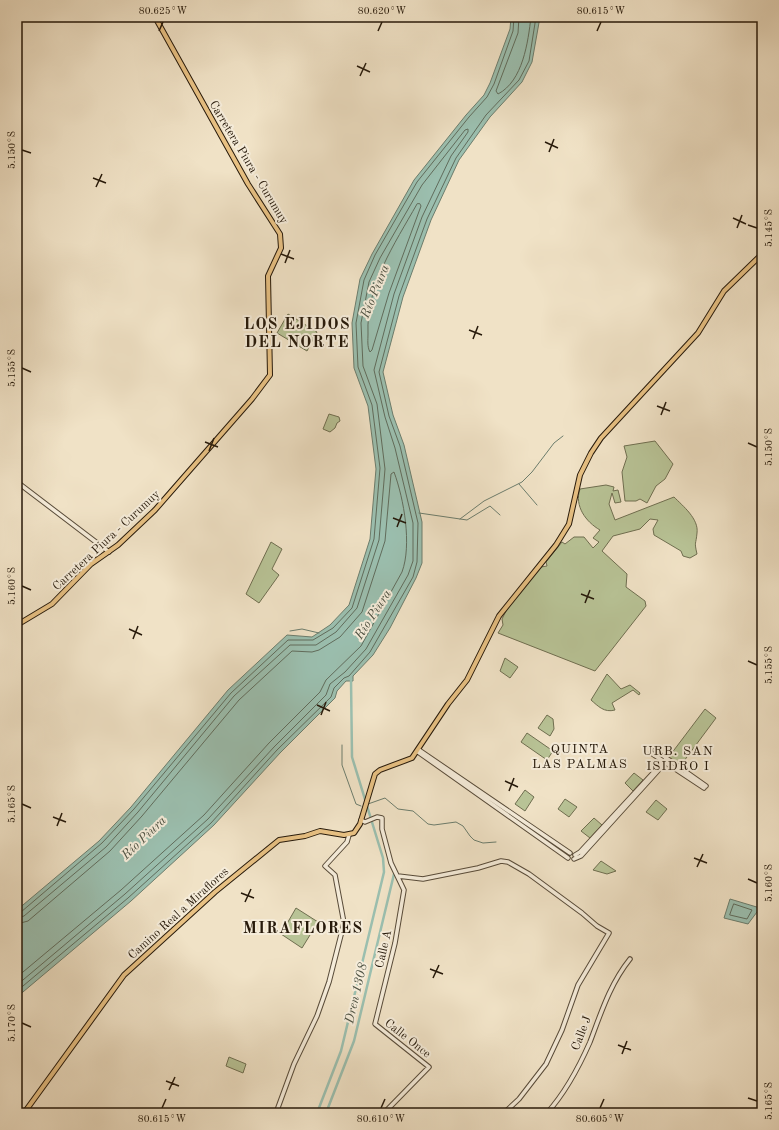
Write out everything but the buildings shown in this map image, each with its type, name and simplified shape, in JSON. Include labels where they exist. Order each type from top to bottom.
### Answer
[{"type":"main road","name":"Carretera Piura - Curumuy","points":[[17,625],[52,604],[91,564],[109,552],[158,508],[252,399],[269,377],[268,276],[281,248],[280,234],[277,227],[248,184],[154,17]]},
{"type":"main road","points":[[349,835],[356,830],[361,820],[373,777],[378,771],[410,760],[418,751],[436,722],[473,671],[499,616],[556,545],[569,524],[580,475],[591,453],[601,438],[698,334],[724,291],[762,254]]},
{"type":"main road","name":"Camino Real a Miraflores","points":[[24,1113],[121,978],[215,892],[278,840],[305,836],[320,831],[349,835]]},
{"type":"street","points":[[17,482],[109,552]]},
{"type":"street","points":[[655,750],[665,761]]},
{"type":"street","points":[[418,751],[574,857]]},
{"type":"street","points":[[652,753],[705,787]]},
{"type":"street","points":[[569,855],[571,860],[574,857],[581,856],[665,761]]},
{"type":"street","name":"Calle A","points":[[361,820],[365,822],[377,817],[382,818],[382,829],[390,859],[404,889],[404,898],[395,943],[375,1024]]},
{"type":"street","points":[[276,1113],[294,1064],[317,1016],[329,982],[341,938],[344,924],[335,875],[325,866],[347,842],[349,835]]},
{"type":"street","points":[[398,877],[423,879],[471,870],[501,861],[508,862],[529,874],[582,913],[597,926],[609,933],[578,985],[550,1057],[534,1080],[504,1113]]},
{"type":"street","name":"Calle J","points":[[547,1113],[559,1098],[578,1067],[605,1000],[619,974],[630,959]]},
{"type":"street","name":"Calle Once","points":[[375,1024],[429,1067],[384,1113]]},
{"type":"shaded area","points":[[288,314],[317,332],[307,351],[277,333]]},
{"type":"shaded area","points":[[329,414],[339,417],[340,421],[330,432],[323,429]]},
{"type":"shaded area","points":[[655,441],[673,464],[665,479],[656,486],[647,503],[640,499],[636,501],[625,501],[622,472],[627,457],[624,446]]},
{"type":"shaded area","points":[[606,485],[614,487],[613,491],[618,490],[621,502],[615,503],[612,493],[609,504],[615,520],[674,497],[690,513],[696,523],[697,533],[695,545],[697,554],[690,558],[683,556],[681,551],[654,535],[653,529],[658,520],[650,519],[640,529],[613,536],[602,551],[627,574],[626,587],[645,601],[646,606],[595,671],[498,633],[503,625],[502,619],[507,609],[541,567],[547,566],[546,562],[562,542],[565,544],[574,537],[584,537],[593,548],[599,542],[593,538],[600,530],[590,523],[582,513],[579,495],[580,489]]},
{"type":"shaded area","points":[[271,542],[282,549],[272,569],[279,575],[259,603],[246,594]]},
{"type":"shaded area","points":[[505,658],[518,667],[510,678],[500,671]]},
{"type":"shaded area","points":[[607,674],[621,689],[630,685],[640,693],[639,695],[633,690],[612,703],[615,710],[608,711],[599,707],[591,700]]},
{"type":"shaded area","points":[[705,709],[716,718],[681,765],[668,758]]},
{"type":"shaded area","points":[[547,715],[553,719],[554,729],[550,736],[538,728]]},
{"type":"shaded area","points":[[527,733],[553,751],[547,760],[521,742]]},
{"type":"shaded area","points":[[634,773],[643,780],[633,791],[625,783]]},
{"type":"shaded area","points":[[525,790],[534,797],[525,811],[515,804]]},
{"type":"shaded area","points":[[565,799],[577,807],[569,817],[558,809]]},
{"type":"shaded area","points":[[656,800],[667,809],[658,820],[646,812]]},
{"type":"shaded area","points":[[594,818],[602,825],[590,838],[581,831]]},
{"type":"shaded area","points":[[601,861],[616,871],[607,874],[593,870]]},
{"type":"shaded area","points":[[296,908],[318,922],[302,948],[281,934]]},
{"type":"shaded area","points":[[229,1057],[246,1064],[243,1073],[226,1066]]},
{"type":"water","name":"Río Piura","points":[[511,17],[540,17],[532,62],[522,82],[490,117],[459,160],[431,220],[403,297],[383,372],[393,415],[404,445],[422,522],[422,563],[416,578],[390,628],[373,655],[353,676],[353,681],[346,681],[337,691],[335,698],[280,753],[214,825],[131,901],[17,997],[17,910],[99,841],[131,807],[228,690],[287,635],[312,637],[330,625],[349,605],[370,539],[376,469],[368,406],[354,368],[352,323],[360,279],[372,254],[414,180],[484,95],[510,29]]},
{"type":"water","points":[[730,899],[760,908],[748,924],[724,918]]},
{"type":"waterway","points":[[460,519],[484,501],[522,482],[532,472],[554,443],[563,436]]},
{"type":"waterway","points":[[519,484],[537,505]]},
{"type":"waterway","points":[[419,513],[467,520],[490,506],[500,515]]},
{"type":"waterway","points":[[290,631],[302,629],[319,633]]},
{"type":"waterway","points":[[317,1113],[341,1051],[384,872],[383,858],[352,757],[351,679]]},
{"type":"waterway","points":[[342,745],[342,765],[356,804],[361,806]]},
{"type":"waterway","points":[[368,804],[385,798],[398,809],[413,811],[428,824],[434,825],[456,822],[463,826],[474,840],[483,843],[496,842]]},
{"type":"waterway","name":"Dren 1308","points":[[326,1113],[354,1041],[394,874]]},
{"type":"district","name":"LOS EJIDOS DEL NORTE","points":[[297,332]]},
{"type":"district","name":"QUINTA LAS PALMAS","points":[[580,756]]},
{"type":"district","name":"URB. SAN ISIDRO I","points":[[678,758]]},
{"type":"district","name":"MIRAFLORES","points":[[303,927]]}]
